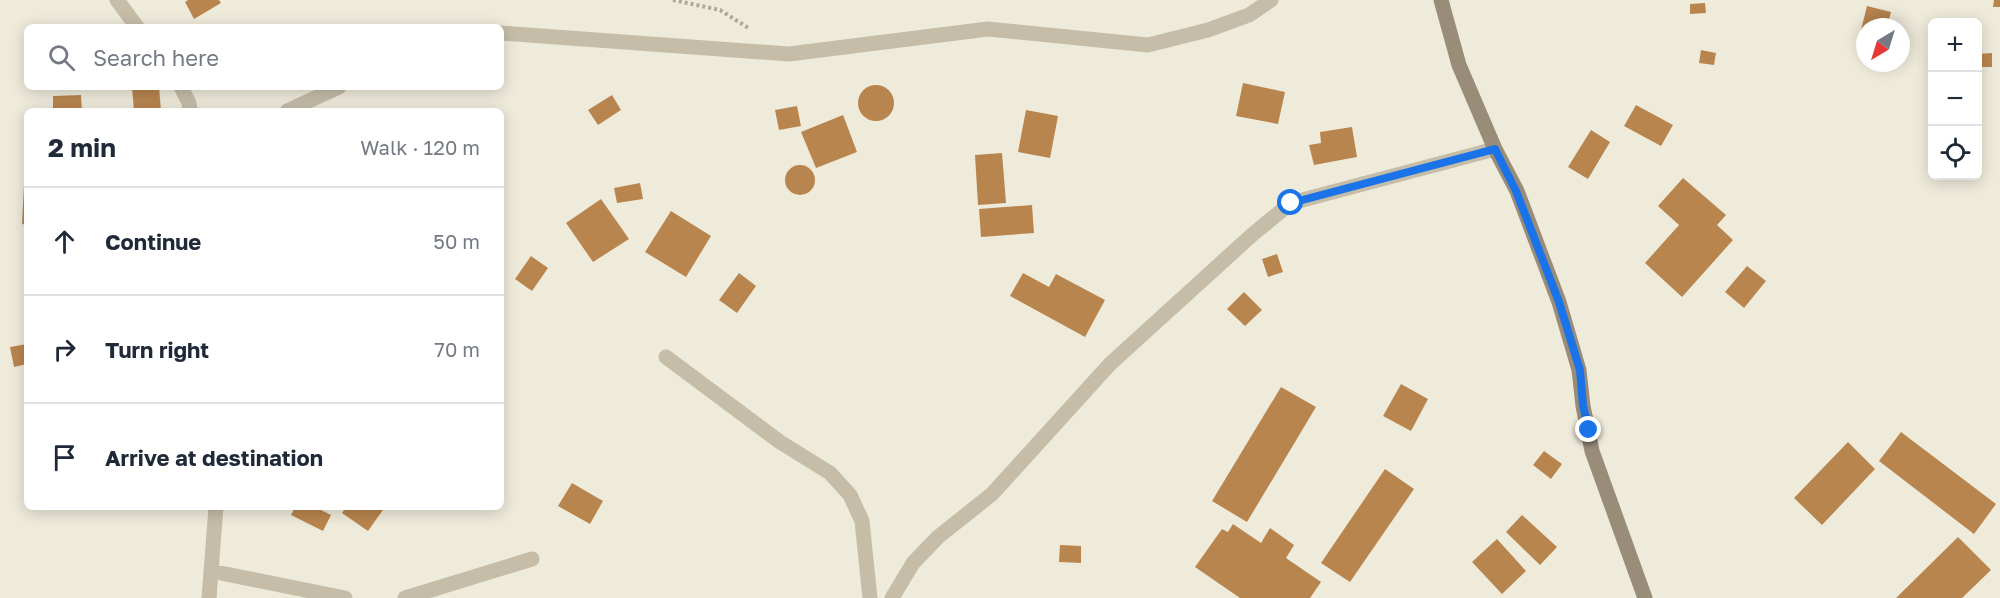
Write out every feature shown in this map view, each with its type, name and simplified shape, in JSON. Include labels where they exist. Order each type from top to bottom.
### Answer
[{"type":"street","points":[[117,0],[135,24]]},
{"type":"street","points":[[504,33],[789,54],[988,29],[1148,45],[1208,30],[1249,15],[1271,0]]},
{"type":"street","points":[[1441,0],[1459,65],[1495,149],[1516,191],[1559,302],[1580,370],[1583,406],[1592,451],[1645,598]]},
{"type":"street","points":[[182,90],[190,108]]},
{"type":"street","points":[[294,108],[332,90]]},
{"type":"street","points":[[892,598],[913,563],[938,537],[992,494],[1110,364],[1253,234],[1291,203],[1495,149]]},
{"type":"street","points":[[666,357],[780,442],[830,473],[850,495],[862,521],[870,598]]},
{"type":"street","points":[[209,598],[216,510]]},
{"type":"street","points":[[405,598],[532,559]]},
{"type":"street","points":[[211,571],[345,598]]},
{"type":"path","points":[[673,0],[720,10],[789,54]]},
{"type":"building","points":[[188,0],[219,0],[221,3],[194,19],[185,2]]},
{"type":"building","points":[[1994,0],[2000,0],[2000,7],[1993,7]]},
{"type":"building","points":[[1705,3],[1706,13],[1690,14],[1690,4]]},
{"type":"building","points":[[1867,6],[1891,12],[1889,18],[1864,18]]},
{"type":"building","points":[[1701,50],[1716,53],[1714,65],[1699,63]]},
{"type":"building","points":[[1992,53],[1992,67],[1982,67],[1982,54]]},
{"type":"building","points":[[1243,83],[1285,92],[1278,124],[1236,116]]},
{"type":"building","points":[[876,85],[889,90],[894,103],[889,116],[876,121],[863,116],[858,103],[863,90]]},
{"type":"building","points":[[132,90],[159,90],[161,108],[134,108]]},
{"type":"building","points":[[81,95],[82,108],[53,108],[53,96]]},
{"type":"building","points":[[612,95],[621,110],[598,125],[588,110]]},
{"type":"building","points":[[1636,105],[1673,125],[1661,146],[1624,126]]},
{"type":"building","points":[[797,106],[801,126],[779,130],[775,110]]},
{"type":"building","points":[[1026,110],[1058,116],[1050,158],[1018,152]]},
{"type":"building","points":[[843,115],[857,152],[816,168],[801,132]]},
{"type":"building","points":[[1352,127],[1357,157],[1314,165],[1309,145],[1321,143],[1320,132]]},
{"type":"building","points":[[1591,130],[1610,142],[1588,179],[1568,167]]},
{"type":"building","points":[[1002,153],[1006,203],[978,205],[975,155]]},
{"type":"building","points":[[800,165],[811,169],[815,180],[811,191],[800,195],[789,191],[785,180],[789,169]]},
{"type":"building","points":[[1683,178],[1726,215],[1717,225],[1733,240],[1682,297],[1645,263],[1679,225],[1658,206]]},
{"type":"building","points":[[640,183],[643,199],[617,203],[614,188]]},
{"type":"building","points":[[24,185],[24,224],[22,224]]},
{"type":"building","points":[[601,199],[629,239],[593,262],[566,223]]},
{"type":"building","points":[[1032,205],[1034,233],[981,237],[979,209]]},
{"type":"building","points":[[671,211],[711,236],[686,277],[645,252]]},
{"type":"building","points":[[1277,254],[1283,272],[1268,277],[1262,259]]},
{"type":"building","points":[[531,256],[548,268],[532,291],[515,279]]},
{"type":"building","points":[[1747,266],[1766,281],[1744,308],[1725,292]]},
{"type":"building","points":[[739,273],[756,286],[737,313],[719,300]]},
{"type":"building","points":[[1023,273],[1049,287],[1056,274],[1105,300],[1085,337],[1010,296]]},
{"type":"building","points":[[1244,292],[1262,310],[1245,326],[1227,309]]},
{"type":"building","points":[[24,345],[24,365],[14,367],[10,347]]},
{"type":"building","points":[[1401,384],[1428,399],[1411,431],[1383,416]]},
{"type":"building","points":[[1281,387],[1316,407],[1247,522],[1212,501]]},
{"type":"building","points":[[1901,432],[1996,504],[1974,534],[1879,461]]},
{"type":"building","points":[[1848,442],[1875,469],[1822,525],[1794,498]]},
{"type":"building","points":[[1544,451],[1562,464],[1551,479],[1533,465]]},
{"type":"building","points":[[1385,469],[1414,489],[1350,582],[1321,563]]},
{"type":"building","points":[[572,483],[603,501],[590,524],[558,506]]},
{"type":"building","points":[[294,510],[321,510],[331,515],[323,531],[291,515]]},
{"type":"building","points":[[344,510],[383,510],[368,531],[342,513]]},
{"type":"building","points":[[1522,515],[1557,547],[1540,565],[1506,532]]},
{"type":"building","points":[[1233,524],[1261,543],[1270,528],[1294,545],[1286,558],[1321,582],[1310,598],[1240,598],[1195,567],[1222,529],[1228,532]]},
{"type":"building","points":[[1958,537],[1991,570],[1962,598],[1896,598]]},
{"type":"building","points":[[1497,539],[1526,571],[1502,594],[1472,562]]},
{"type":"building","points":[[1060,545],[1081,546],[1081,563],[1059,562]]},
{"type":"route","points":[[1291,203],[1495,149],[1516,191],[1559,302],[1580,370],[1583,406],[1589,430]]}]
